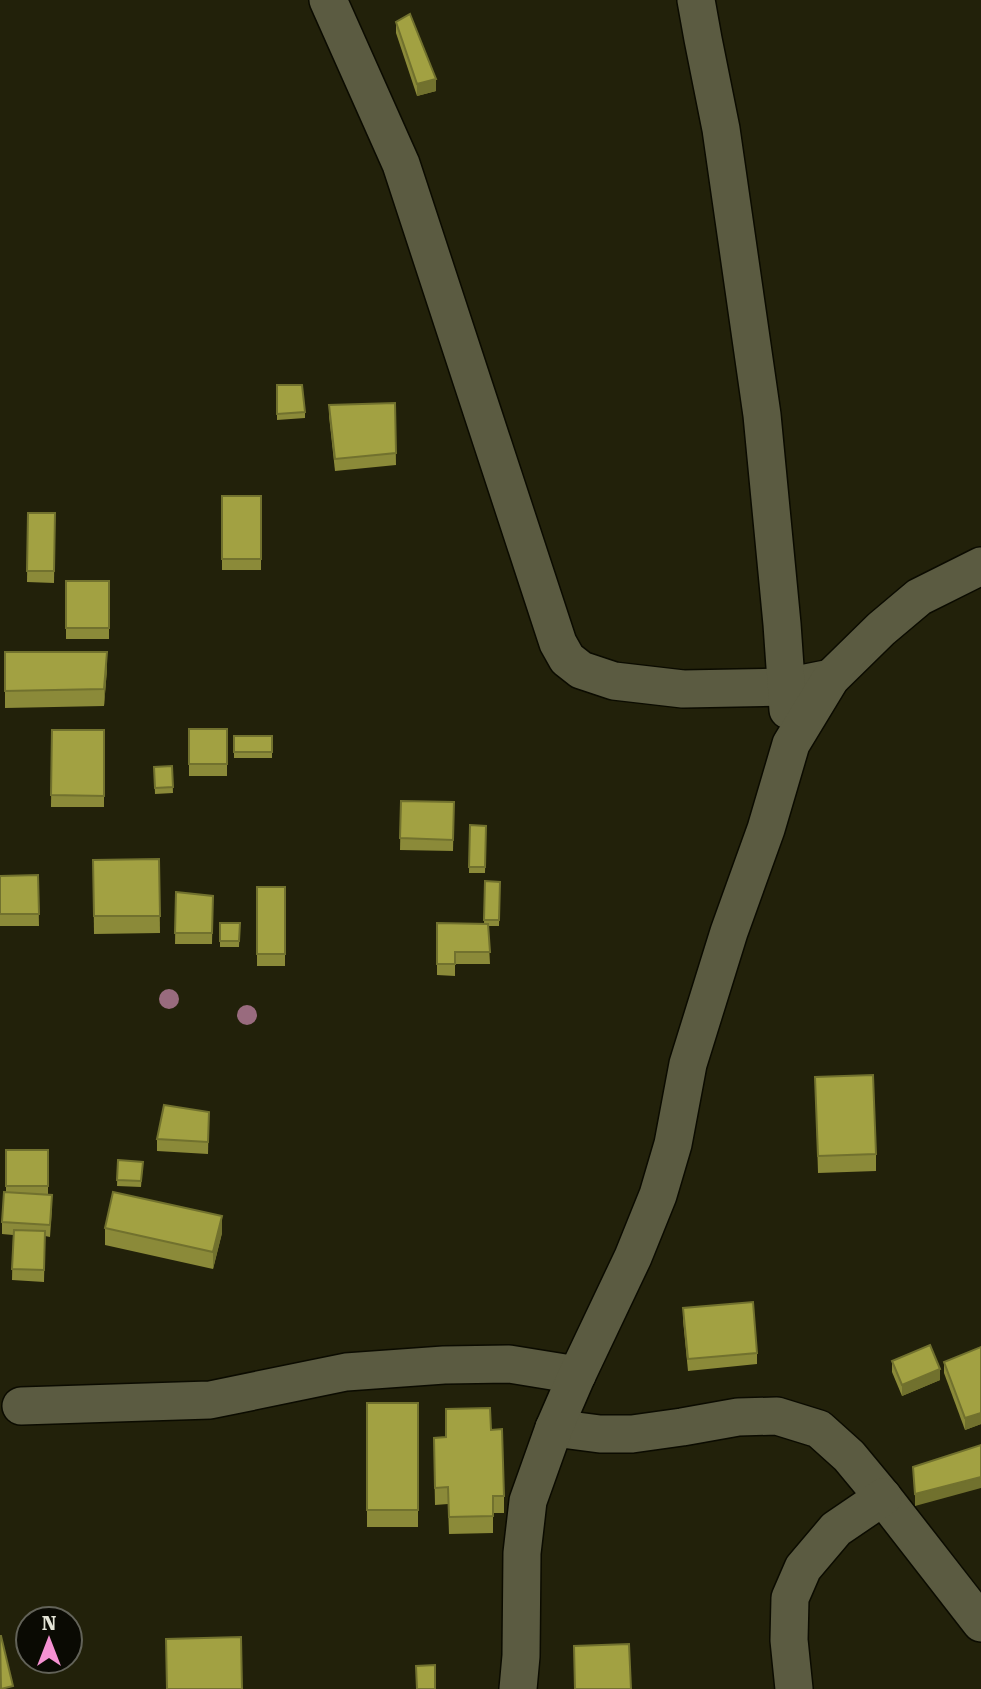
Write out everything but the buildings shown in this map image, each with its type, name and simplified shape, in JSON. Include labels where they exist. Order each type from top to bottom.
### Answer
[{"type":"street","points":[[328,0],[401,164],[554,632],[568,659],[581,670],[614,681],[683,689],[786,687],[831,678]]},
{"type":"street","points":[[696,0],[722,129],[762,415],[791,744]]},
{"type":"street","points":[[518,1689],[522,1553],[528,1501],[554,1428],[633,1257],[658,1195],[673,1144],[688,1063],[729,932],[766,829],[791,744],[831,678],[881,629],[919,597],[981,566]]},
{"type":"street","points":[[21,1406],[210,1400],[346,1372],[444,1365],[509,1364],[577,1375]]},
{"type":"street","points":[[554,1428],[600,1434],[632,1434],[738,1417],[777,1416],[819,1429],[849,1456],[981,1623]]},
{"type":"street","points":[[794,1689],[789,1640],[790,1598],[803,1568],[836,1529],[883,1497]]}]
